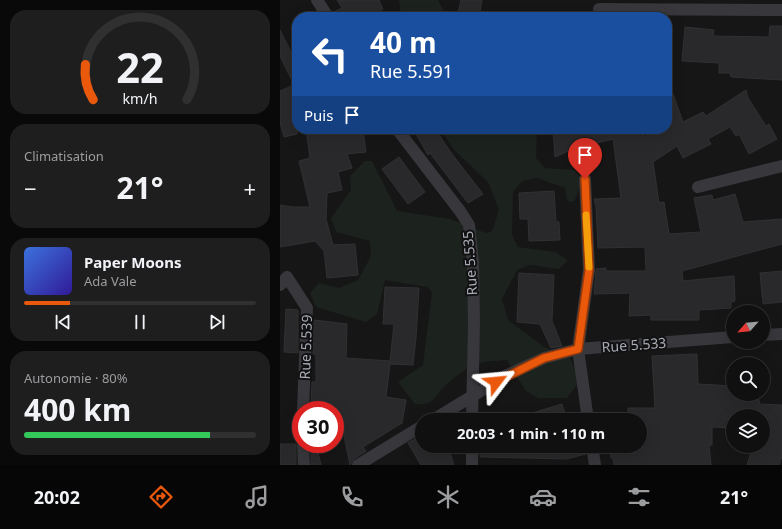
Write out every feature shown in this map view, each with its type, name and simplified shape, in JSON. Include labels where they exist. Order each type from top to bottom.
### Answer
[{"type":"street","points":[[317,0],[325,12]]},
{"type":"street","points":[[599,9],[768,5],[782,10]]},
{"type":"street","name":"Rue 5.535","points":[[401,134],[460,211],[468,225],[473,262],[474,323],[472,413]]},
{"type":"street","points":[[698,187],[782,166]]},
{"type":"street","points":[[585,179],[589,270],[578,349],[587,413]]},
{"type":"street","name":"Rue 5.539","points":[[280,285],[287,277],[307,308],[303,401]]},
{"type":"street","points":[[770,335],[782,334]]},
{"type":"street","name":"Rue 5.533","points":[[444,413],[508,375],[544,358],[578,349],[726,338]]},
{"type":"street","points":[[358,465],[415,430]]},
{"type":"street","points":[[303,453],[304,465]]},
{"type":"street","points":[[472,453],[472,465]]},
{"type":"street","points":[[593,453],[595,465]]},
{"type":"shaded area","points":[[399,0],[438,0],[444,12],[400,12]]},
{"type":"shaded area","points":[[443,134],[537,134],[536,158],[545,168],[574,170],[582,182],[574,202],[567,201],[565,188],[537,178],[522,181],[513,192],[512,235],[518,247],[555,252],[568,260],[559,269],[530,265],[517,270],[502,299],[508,320],[544,347],[570,358],[580,381],[567,398],[538,398],[525,390],[507,360],[485,362],[473,365],[451,381],[431,402],[415,404],[398,382],[423,365],[432,293],[428,287],[385,280],[377,314],[366,322],[316,307],[310,293],[319,283],[339,288],[358,280],[371,256],[370,241],[336,232],[331,218],[351,190],[350,176],[365,161],[372,161],[397,211],[450,219],[486,233],[492,231],[499,210],[488,182],[455,151]]},
{"type":"building","points":[[337,0],[379,0],[383,9],[377,12],[334,12],[342,8]]},
{"type":"building","points":[[461,0],[482,0],[480,12],[458,12]]},
{"type":"building","points":[[770,26],[782,26],[782,80],[731,77],[730,73],[719,73],[719,63],[682,61],[685,27],[714,30],[713,36],[769,37]]},
{"type":"building","points":[[280,30],[292,52],[292,81],[280,56]]},
{"type":"building","points":[[292,86],[292,134],[297,134],[284,137],[280,123],[280,91]]},
{"type":"building","points":[[746,90],[748,98],[766,126],[769,124],[777,139],[749,154],[739,134],[736,136],[730,127],[708,139],[711,144],[683,158],[677,146],[653,162],[659,203],[664,202],[669,234],[701,232],[694,198],[712,195],[713,200],[735,194],[743,222],[782,219],[782,244],[682,271],[683,281],[734,276],[735,301],[731,302],[731,305],[726,305],[726,308],[699,310],[699,320],[651,320],[651,315],[629,316],[630,293],[594,294],[596,269],[606,268],[606,271],[646,271],[645,247],[598,248],[596,206],[594,199],[621,198],[613,139],[573,149],[555,157],[553,134],[644,134],[645,137],[650,134],[672,134],[672,91],[683,122],[703,112],[706,116]]},
{"type":"building","points":[[307,134],[364,134],[366,152],[347,154],[352,168],[338,172],[342,190],[327,193],[326,219],[333,245],[355,244],[358,275],[327,278],[324,251],[315,241],[280,247],[280,205],[310,207],[299,161],[310,158]]},
{"type":"building","points":[[416,134],[438,134],[483,194],[468,203],[430,153],[428,155]]},
{"type":"building","points":[[399,157],[425,192],[408,204],[382,169]]},
{"type":"building","points":[[554,191],[556,222],[559,222],[560,240],[529,241],[528,219],[520,219],[519,193]]},
{"type":"building","points":[[782,271],[782,302],[763,304],[760,273]]},
{"type":"building","points":[[519,273],[554,275],[552,321],[562,346],[551,348],[540,324],[517,322]]},
{"type":"building","points":[[385,287],[419,288],[413,365],[390,364],[386,397],[406,400],[402,423],[363,447],[366,451],[354,459],[350,465],[344,436],[344,401],[311,401],[312,382],[316,382],[316,354],[313,354],[314,320],[347,324],[346,358],[390,361],[394,324],[383,324]]},
{"type":"building","points":[[286,309],[298,310],[298,353],[284,352]]},
{"type":"building","points":[[697,354],[698,384],[726,386],[726,401],[759,401],[760,404],[782,405],[782,456],[779,465],[747,465],[751,453],[770,453],[770,409],[726,409],[726,428],[712,427],[712,445],[709,445],[711,465],[614,465],[611,453],[647,453],[647,413],[628,413],[628,408],[655,408],[652,356]]},
{"type":"building","points":[[562,404],[565,413],[532,413]]},
{"type":"building","points":[[415,439],[415,453],[450,453],[454,465],[421,465],[408,443]]},
{"type":"building","points":[[280,444],[292,444],[292,453],[296,453],[296,465],[280,465]]},
{"type":"building","points":[[311,453],[318,453],[321,465],[311,465]]},
{"type":"building","points":[[480,453],[586,454],[566,459],[480,457]]},
{"type":"slow traffic","points":[[586,215],[589,267]]},
{"type":"route","points":[[496,382],[544,358],[578,349],[589,270],[585,179]]}]
